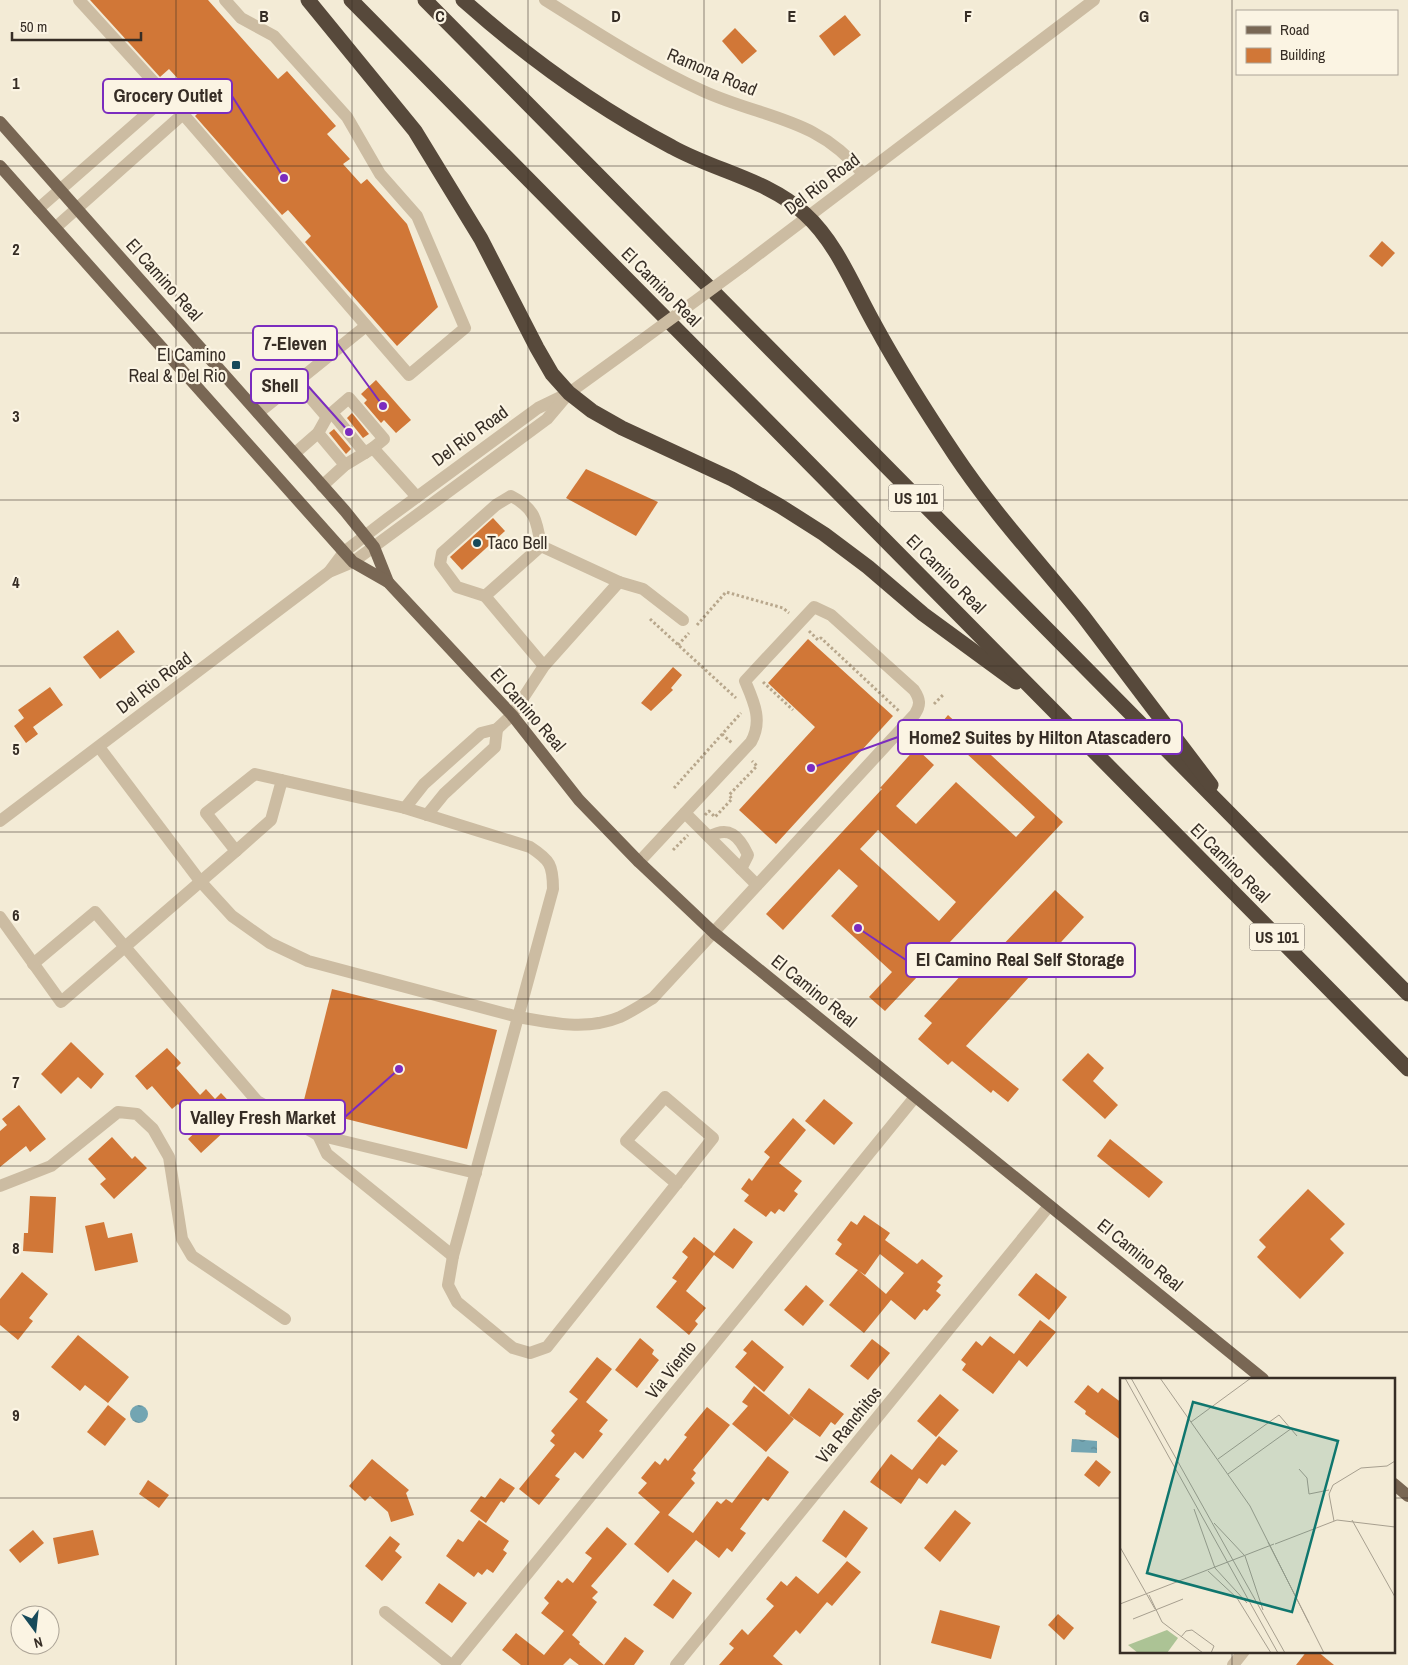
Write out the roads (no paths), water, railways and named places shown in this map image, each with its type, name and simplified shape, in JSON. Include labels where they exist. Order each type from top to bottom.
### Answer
[{"type":"highway","points":[[308,0],[415,131],[481,239],[536,348],[552,374],[569,393],[592,411],[732,479],[824,534],[868,567],[923,614],[1055,712]]},
{"type":"highway","name":"El Camino Real","points":[[351,0],[1408,1069]]},
{"type":"highway","name":"El Camino Real","points":[[425,0],[1408,994]]},
{"type":"highway","points":[[463,0],[529,56],[605,109],[674,148],[713,167],[771,189],[789,200],[808,216],[836,254],[904,374],[957,459],[999,515],[1088,623],[1250,836]]},
{"type":"main road","name":"El Camino Real","points":[[0,122],[365,536],[374,547],[388,582]]},
{"type":"main road","name":"El Camino Real","points":[[0,166],[353,562],[388,582],[512,715],[579,800],[639,862],[714,934],[1262,1378]]},
{"type":"main road","points":[[1396,1486],[1408,1496]]},
{"type":"street","points":[[80,0],[183,114],[409,375],[465,328],[417,216],[380,174],[347,117],[274,36],[241,18],[225,0]]},
{"type":"street","name":"Ramona Road","points":[[544,0],[630,53],[705,92],[790,122],[827,139],[853,161],[863,174]]},
{"type":"street","name":"Del Rio Road","points":[[329,572],[344,552],[417,497],[538,408],[569,393],[638,343],[1094,0]]},
{"type":"street","points":[[38,209],[166,96]]},
{"type":"street","points":[[55,228],[183,114]]},
{"type":"street","points":[[258,413],[366,326]]},
{"type":"street","points":[[297,382],[329,415],[369,450],[417,497]]},
{"type":"street","name":"Del Rio Road","points":[[0,822],[329,572],[353,562],[546,419],[569,393]]},
{"type":"street","points":[[294,454],[318,433],[329,415],[349,398],[384,439],[345,465],[322,486]]},
{"type":"street","points":[[318,433],[345,465]]},
{"type":"street","points":[[541,546],[538,524],[526,503],[511,496],[496,505],[442,553],[440,564],[457,586],[486,596],[544,666]]},
{"type":"street","points":[[541,546],[619,582],[643,589],[683,620]]},
{"type":"street","points":[[486,596],[541,546]]},
{"type":"street","points":[[405,808],[424,784],[481,733],[497,729],[512,715],[544,666],[619,582]]},
{"type":"street","points":[[99,747],[200,882],[232,916],[270,943],[308,961],[518,1018],[566,1026],[591,1026],[620,1017],[653,998],[714,934],[909,720],[920,706],[919,697],[914,690],[832,615],[814,607],[804,627],[745,681],[758,714],[757,732],[751,742],[639,862]]},
{"type":"street","points":[[427,815],[444,794],[495,747],[497,729]]},
{"type":"street","points":[[236,851],[206,814],[255,774],[405,808],[530,847],[544,856],[553,869],[553,889],[453,1256],[448,1285],[457,1302],[513,1348],[530,1353],[547,1347],[677,1184],[713,1138],[665,1097],[626,1141],[677,1184]]},
{"type":"street","points":[[0,917],[61,1002],[270,820],[282,780]]},
{"type":"street","points":[[684,813],[757,885]]},
{"type":"street","points":[[709,837],[719,831],[730,832],[743,844],[748,855],[741,869]]},
{"type":"street","points":[[34,964],[95,912],[257,1101],[318,1135],[476,1173]]},
{"type":"street","name":"Via Viento","points":[[452,1665],[915,1097]]},
{"type":"street","points":[[0,1186],[51,1166],[118,1112],[137,1114],[153,1129],[169,1157],[182,1239],[192,1256],[285,1319]]},
{"type":"street","points":[[318,1135],[327,1154],[453,1256]]},
{"type":"street","name":"Via Ranchitos","points":[[676,1665],[1049,1206]]},
{"type":"street","points":[[385,1612],[452,1665]]},
{"type":"street","points":[[1233,1665],[1243,1652]]},
{"type":"water","points":[[139,1405],[145,1408],[148,1414],[145,1420],[139,1423],[133,1420],[130,1414],[133,1408]]},
{"type":"water","points":[[1072,1439],[1097,1441],[1097,1453],[1071,1452]]},
{"type":"place","name":"Grocery Outlet","points":[[284,178]]},
{"type":"place","name":"El Camino Real & Del Rio","points":[[236,365]]},
{"type":"place","name":"7-Eleven","points":[[383,406]]},
{"type":"place","name":"Shell","points":[[349,432]]},
{"type":"place","name":"Taco Bell","points":[[477,543]]},
{"type":"place","name":"Home2 Suites by Hilton Atascadero","points":[[811,768]]},
{"type":"place","name":"El Camino Real Self Storage","points":[[858,928]]},
{"type":"place","name":"Valley Fresh Market","points":[[399,1069]]}]
